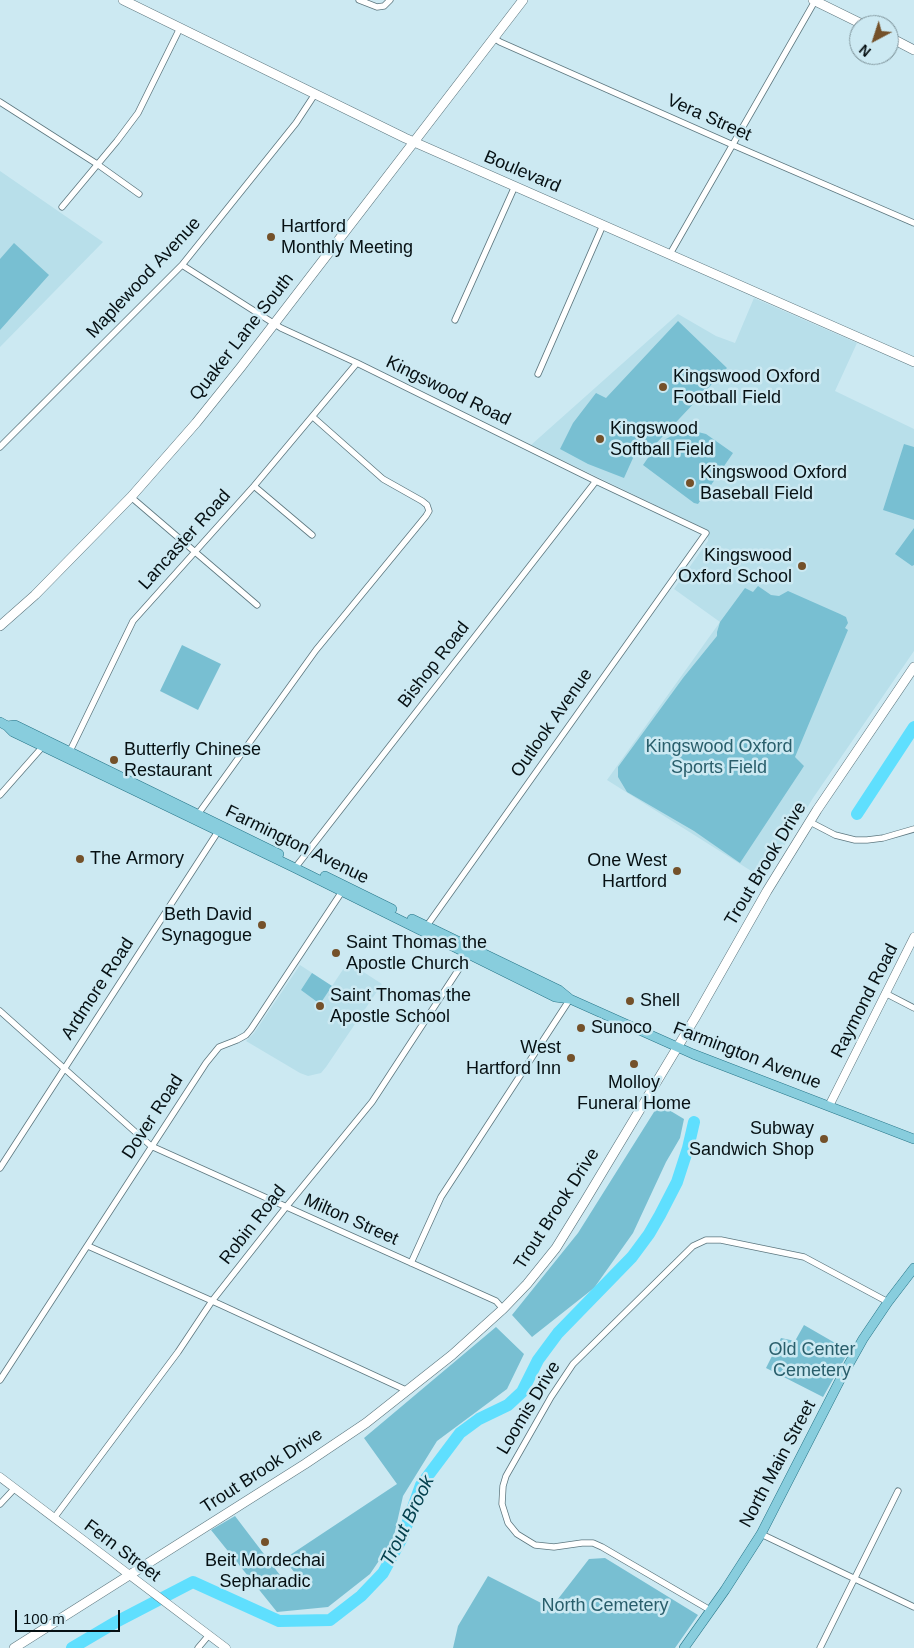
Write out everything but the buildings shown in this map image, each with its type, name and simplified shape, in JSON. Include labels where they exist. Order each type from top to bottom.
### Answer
[{"type":"main road","name":"Boulevard","points":[[123,0],[413,142],[914,362]]},
{"type":"main road","name":"Quaker Lane South","points":[[0,626],[35,596],[131,497],[196,423],[523,0]]},
{"type":"main road","points":[[814,1],[849,18]]},
{"type":"main road","points":[[899,42],[914,50]]},
{"type":"main road","name":"Trout Brook Drive","points":[[14,1648],[305,1464],[366,1423],[452,1356],[538,1272],[556,1248],[677,1047],[767,891],[810,822],[914,667]]},
{"type":"main road","name":"Farmington Avenue","points":[[3,724],[13,732],[68,754],[471,951],[555,997],[570,999],[677,1047],[914,1139]]},
{"type":"main road","name":"North Main Street","points":[[684,1648],[761,1534],[863,1339],[914,1268]]},
{"type":"street","points":[[359,0],[377,7],[384,6],[390,0]]},
{"type":"street","points":[[670,254],[814,1]]},
{"type":"street","points":[[62,207],[138,113],[180,28]]},
{"type":"street","name":"Vera Street","points":[[494,38],[733,145],[914,223]]},
{"type":"street","name":"Maplewood Avenue","points":[[0,447],[182,265],[296,123],[315,94]]},
{"type":"street","points":[[0,102],[97,164],[139,194]]},
{"type":"street","points":[[455,320],[514,186]]},
{"type":"street","points":[[538,374],[603,225]]},
{"type":"street","name":"Kingswood Road","points":[[182,265],[273,324],[706,533]]},
{"type":"street","name":"Lancaster Road","points":[[68,754],[133,621],[254,486],[357,363]]},
{"type":"street","points":[[196,817],[316,650],[429,511],[427,505],[422,501],[383,480],[313,417]]},
{"type":"street","name":"Bishop Road","points":[[297,866],[596,481]]},
{"type":"street","points":[[254,486],[312,535]]},
{"type":"street","points":[[131,497],[196,551],[257,606]]},
{"type":"street","name":"Outlook Avenue","points":[[425,929],[706,533]]},
{"type":"street","points":[[0,795],[45,744]]},
{"type":"street","points":[[810,822],[835,835],[855,840],[883,838],[914,828]]},
{"type":"street","name":"Ardmore Road","points":[[0,1168],[220,829]]},
{"type":"street","name":"Dover Road","points":[[0,1380],[214,1052],[242,1038],[251,1029],[344,889]]},
{"type":"street","name":"Raymond Road","points":[[829,1106],[885,993],[913,942]]},
{"type":"street","name":"Robin Road","points":[[54,1518],[178,1352],[212,1301],[372,1102],[471,951]]},
{"type":"street","points":[[885,993],[914,1008]]},
{"type":"street","points":[[411,1263],[441,1197],[570,999]]},
{"type":"street","name":"Milton Street","points":[[0,1010],[152,1146],[496,1301],[503,1308]]},
{"type":"street","name":"Loomis Drive","points":[[710,1610],[602,1547],[582,1542],[554,1547],[535,1545],[517,1534],[508,1523],[502,1504],[503,1486],[506,1476],[551,1397],[573,1364],[693,1246],[706,1240],[722,1240],[804,1257],[888,1302]]},
{"type":"street","points":[[88,1246],[408,1391]]},
{"type":"street","name":"Fern Street","points":[[0,1476],[226,1648]]},
{"type":"street","points":[[0,1504],[15,1488]]},
{"type":"street","points":[[820,1648],[898,1491]]},
{"type":"street","points":[[761,1534],[914,1607]]},
{"type":"street","points":[[198,1648],[208,1635]]},
{"type":"shaded area","points":[[0,171],[103,242],[0,347]]},
{"type":"shaded area","name":"Kingswood Oxford School","points":[[754,298],[857,343],[835,391],[914,429],[914,651],[813,798],[764,879],[607,780],[720,622],[674,589],[708,541],[708,532],[531,445],[678,314],[716,336],[735,343]]},
{"type":"shaded area","name":"Saint Thomas the Apostle School","points":[[348,962],[382,984],[321,1073],[308,1076],[300,1073],[246,1041],[254,1033],[300,965],[332,986]]},
{"type":"green space","points":[[14,243],[49,275],[0,330],[0,259]]},
{"type":"green space","name":"Kingswood Oxford Football Field","points":[[678,321],[727,368],[648,452],[635,441],[636,446],[633,458],[624,478],[588,464],[560,449],[573,423],[596,393],[606,398]]},
{"type":"green space","name":"Kingswood Oxford Baseball Field","points":[[694,431],[706,434],[733,453],[698,504],[643,465],[664,440],[679,432]]},
{"type":"green space","points":[[904,444],[914,447],[914,520],[883,510]]},
{"type":"green space","points":[[914,528],[914,565],[912,566],[895,554]]},
{"type":"green space","name":"Kingswood Oxford Sports Field","points":[[758,586],[771,595],[779,596],[788,591],[840,614],[846,617],[848,623],[845,628],[848,630],[795,757],[804,766],[740,863],[694,831],[627,792],[618,777],[618,767],[683,678],[717,636],[720,622],[745,588],[753,592]]},
{"type":"green space","points":[[182,645],[221,664],[198,710],[160,691]]},
{"type":"green space","points":[[312,973],[332,986],[320,1004],[301,990]]},
{"type":"green space","points":[[659,1104],[684,1119],[680,1138],[666,1162],[633,1233],[594,1288],[532,1337],[512,1315],[578,1233]]},
{"type":"green space","name":"Old Center Cemetery","points":[[804,1325],[849,1351],[823,1397],[766,1368],[781,1338],[795,1341]]},
{"type":"green space","points":[[496,1327],[524,1354],[507,1389],[437,1441],[403,1496],[393,1540],[370,1574],[328,1607],[277,1612],[211,1530],[235,1516],[286,1583],[298,1577],[284,1559],[397,1484],[364,1438]]},
{"type":"green space","name":"North Cemetery","points":[[605,1558],[698,1615],[675,1648],[453,1648],[458,1626],[488,1576],[551,1608],[589,1559]]},
{"type":"waterway","name":"Trout Brook","points":[[857,814],[914,727]]},
{"type":"waterway","name":"Trout Brook","points":[[72,1648],[116,1622],[193,1582],[279,1621],[330,1620],[361,1596],[383,1573],[402,1538],[421,1485],[460,1433],[479,1419],[508,1405],[522,1392],[538,1360],[558,1333],[632,1257],[649,1234],[677,1182],[694,1122]]},
{"type":"place","name":"Hartford Monthly Meeting","points":[[271,237]]},
{"type":"place","name":"Kingswood Oxford Football Field","points":[[663,387]]},
{"type":"place","name":"Kingswood Softball Field","points":[[600,439]]},
{"type":"place","name":"Kingswood Oxford Baseball Field","points":[[690,483]]},
{"type":"place","name":"Kingswood Oxford School","points":[[802,566]]},
{"type":"place","name":"Butterfly Chinese Restaurant","points":[[114,760]]},
{"type":"place","name":"The Armory","points":[[80,859]]},
{"type":"place","name":"One West Hartford","points":[[677,871]]},
{"type":"place","name":"Beth David Synagogue","points":[[262,925]]},
{"type":"place","name":"Saint Thomas the Apostle Church","points":[[336,953]]},
{"type":"place","name":"Shell","points":[[630,1001]]},
{"type":"place","name":"Saint Thomas the Apostle School","points":[[320,1006]]},
{"type":"place","name":"Sunoco","points":[[581,1028]]},
{"type":"place","name":"West Hartford Inn","points":[[571,1058]]},
{"type":"place","name":"Molloy Funeral Home","points":[[634,1064]]},
{"type":"place","name":"Subway Sandwich Shop","points":[[824,1139]]},
{"type":"place","name":"Beit Mordechai Sepharadic","points":[[265,1542]]}]
